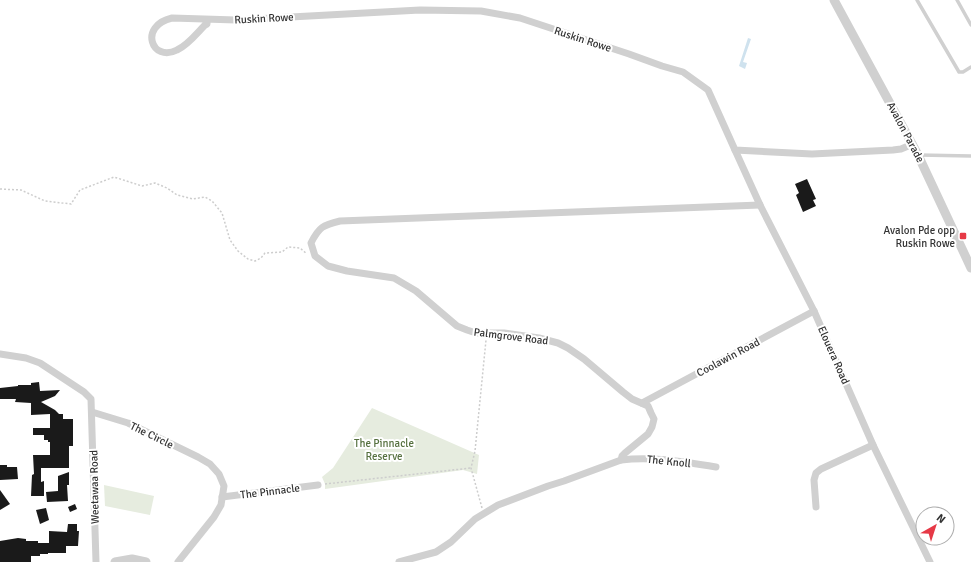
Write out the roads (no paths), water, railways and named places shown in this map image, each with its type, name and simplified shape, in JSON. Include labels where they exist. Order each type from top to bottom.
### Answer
[{"type":"street","name":"Avalon Parade","points":[[834,0],[913,144],[971,268]]},
{"type":"street","name":"Ruskin Rowe","points":[[207,20],[206,26],[177,50],[165,53],[154,47],[151,37],[152,32],[157,25],[172,18],[236,20],[420,10],[481,11],[520,18],[683,72],[708,90],[735,150]]},
{"type":"street","points":[[735,150],[812,154],[893,150],[901,149],[913,144]]},
{"type":"street","name":"Elouera Road","points":[[735,150],[760,205],[814,311],[874,445],[930,562]]},
{"type":"street","name":"Palmgrove Road","points":[[399,562],[436,552],[451,542],[475,519],[498,505],[621,460],[625,453],[648,434],[654,419],[648,406],[632,399],[584,359],[558,343],[539,338],[487,332],[476,333],[467,330],[457,326],[416,291],[394,278],[347,271],[328,266],[315,256],[311,242],[317,230],[328,224],[340,221],[760,205]]},
{"type":"street","name":"Coolawin Road","points":[[642,403],[814,311]]},
{"type":"street","points":[[0,354],[26,358],[46,366],[88,396],[91,399],[92,412]]},
{"type":"street","name":"The Circle","points":[[92,412],[128,423],[198,457],[210,464],[219,474],[224,486],[221,505],[214,517],[178,562]]},
{"type":"street","name":"Weetawaa Road","points":[[92,412],[96,562]]},
{"type":"street","points":[[816,507],[814,480],[816,473],[820,469],[874,445]]},
{"type":"street","name":"The Knoll","points":[[621,460],[654,458],[716,467]]},
{"type":"street","name":"The Pinnacle","points":[[222,496],[318,485]]},
{"type":"street","points":[[115,562],[132,559],[146,562]]},
{"type":"lane","points":[[917,0],[959,72],[971,67]]},
{"type":"lane","points":[[957,0],[971,25]]},
{"type":"lane","points":[[918,154],[971,156]]},
{"type":"water","points":[[748,38],[751,39],[743,62],[747,63],[745,69],[739,66]]},
{"type":"place","name":"Avalon Pde opp Ruskin Rowe","points":[[963,236]]},
{"type":"park label","name":"The Pinnacle Reserve","points":[[384,449]]}]
